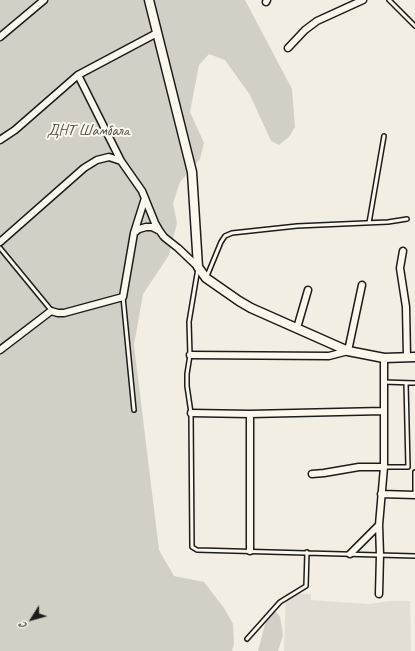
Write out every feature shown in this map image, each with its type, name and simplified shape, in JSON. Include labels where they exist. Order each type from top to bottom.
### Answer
[{"type":"street","points":[[0,38],[44,0]]},
{"type":"street","points":[[149,0],[193,180],[198,267]]},
{"type":"street","points":[[288,48],[305,30],[317,22],[363,0]]},
{"type":"street","points":[[0,140],[15,130],[78,76],[157,33]]},
{"type":"street","points":[[78,76],[121,161],[145,198],[155,224],[164,237],[198,267],[206,278],[251,308],[348,350],[384,358],[411,357],[400,268],[403,251]]},
{"type":"street","points":[[0,242],[84,168],[97,160],[108,157],[121,161]]},
{"type":"street","points":[[0,350],[51,311],[64,313],[123,297],[134,233],[145,198]]},
{"type":"street","points":[[134,233],[139,229],[146,227],[152,227],[159,230]]},
{"type":"street","points":[[348,350],[362,285]]},
{"type":"street","points":[[296,328],[308,290]]},
{"type":"street","points":[[190,355],[329,356],[348,350]]},
{"type":"street","points":[[379,594],[379,525],[384,467],[384,358]]},
{"type":"street","points":[[191,413],[250,414],[383,411]]},
{"type":"street","points":[[250,414],[250,551]]},
{"type":"street","points":[[312,474],[324,474],[359,467],[384,467]]},
{"type":"street","points":[[381,494],[415,495]]},
{"type":"street","points":[[350,554],[379,525]]},
{"type":"lane","points":[[389,0],[415,26]]},
{"type":"lane","points":[[369,223],[384,136]]},
{"type":"lane","points":[[206,278],[221,242],[226,236],[232,233],[297,226],[369,223],[407,219]]},
{"type":"lane","points":[[0,248],[51,311]]},
{"type":"lane","points":[[198,267],[189,322],[190,355],[187,374],[187,386],[191,413],[192,547],[197,550],[415,556]]},
{"type":"lane","points":[[123,297],[134,410]]},
{"type":"lane","points":[[384,382],[415,383]]},
{"type":"lane","points":[[384,467],[408,467],[406,383]]},
{"type":"lane","points":[[415,472],[415,495]]},
{"type":"lane","points":[[247,639],[280,602],[306,586],[307,552]]},
{"type":"shaded area","points":[[286,593],[311,594],[311,600],[369,604],[390,601],[410,601],[411,651],[284,651]]},
{"type":"green space","name":"ДНТ Шамбала","points":[[0,0],[245,0],[292,89],[295,127],[289,137],[279,145],[271,141],[250,95],[225,60],[209,54],[199,65],[190,112],[204,143],[200,159],[180,182],[173,203],[177,223],[169,255],[143,294],[134,345],[159,550],[174,576],[204,582],[224,608],[233,624],[234,644],[232,651],[0,651]]},
{"type":"green space","points":[[276,612],[280,617],[283,635],[278,651],[258,651],[267,617]]}]
